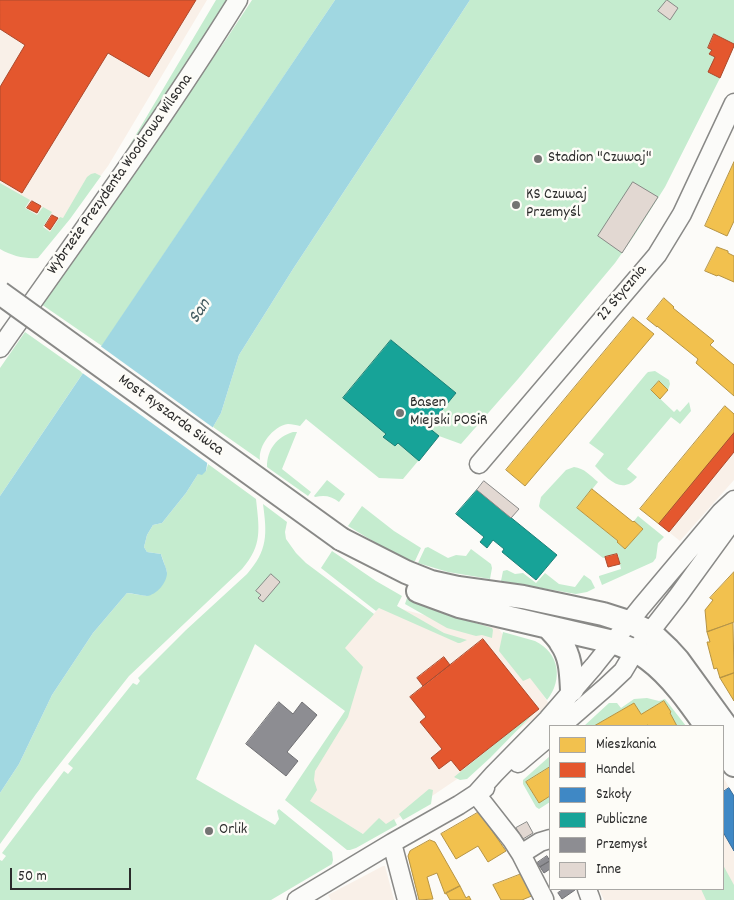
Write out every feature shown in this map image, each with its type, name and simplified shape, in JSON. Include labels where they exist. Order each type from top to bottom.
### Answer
[{"type":"main road","name":"Most Ryszarda Siwca","points":[[0,293],[341,539]]},
{"type":"main road","points":[[341,539],[430,582],[523,597],[603,614],[650,632],[678,660],[734,737]]},
{"type":"main road","points":[[341,539],[375,568],[416,590],[459,606],[614,642],[636,651],[648,658],[675,686],[705,725]]},
{"type":"main road","points":[[548,627],[562,643],[568,656],[572,690]]},
{"type":"main road","points":[[724,750],[734,765]]},
{"type":"street","name":"Wybrzeże Prezydenta Woodrowa Wilsona","points":[[0,348],[87,225],[208,48],[238,0]]},
{"type":"street","name":"22 Stycznia","points":[[479,464],[657,255],[682,214],[734,103]]},
{"type":"street","points":[[476,794],[548,719],[721,512],[734,500]]},
{"type":"street","points":[[562,725],[623,670],[734,519]]},
{"type":"street","points":[[297,900],[476,794],[512,768],[549,737]]},
{"type":"street","points":[[476,794],[521,854],[543,900]]},
{"type":"street","points":[[521,854],[540,842],[549,839]]},
{"type":"street","points":[[392,843],[407,900]]},
{"type":"shaded area","points":[[0,0],[207,0],[108,166],[49,244],[0,240]]},
{"type":"shaded area","points":[[734,433],[734,480],[680,541],[659,524]]},
{"type":"shaded area","points":[[383,604],[450,622],[497,626],[551,707],[490,749],[466,773],[368,837],[295,793],[349,710],[341,648]]},
{"type":"shaded area","points":[[724,779],[734,796],[734,900],[604,900],[599,890],[724,890]]},
{"type":"shaded area","points":[[385,866],[394,900],[331,900],[328,895]]},
{"type":"green space","points":[[216,0],[227,0],[175,81],[125,153]]},
{"type":"green space","points":[[252,0],[335,0],[102,346],[41,304]]},
{"type":"green space","name":"KS Czuwaj Przemyśl","points":[[470,0],[734,0],[734,46],[665,187],[634,236],[615,263],[461,444],[439,436],[403,479],[379,478],[306,419],[300,426],[288,424],[277,428],[264,443],[261,449],[260,460],[213,427],[221,413],[239,355],[293,269]]},
{"type":"green space","points":[[95,173],[101,176],[70,219],[38,258],[9,254],[0,249],[0,183],[30,200],[25,208],[37,215],[43,207],[52,212],[43,227],[50,232],[60,217],[63,218],[87,177]]},
{"type":"green space","points":[[25,332],[83,373],[0,496],[0,368]]},
{"type":"green space","points":[[655,371],[669,380],[670,384],[668,390],[659,381],[651,390],[674,412],[677,409],[680,412],[689,402],[691,411],[680,424],[671,417],[627,469],[637,477],[626,485],[620,485],[610,480],[595,466],[604,454],[589,443],[646,374]]},
{"type":"green space","points":[[297,432],[282,469],[311,492],[308,496],[267,467],[271,449],[282,437]]},
{"type":"green space","points":[[208,464],[256,499],[258,536],[249,560],[242,569],[129,676],[36,794],[0,844],[0,793],[19,764],[52,695],[93,633],[127,593],[147,596],[167,572],[161,554],[147,552],[144,547],[147,535],[153,525],[162,523],[186,493],[198,474],[206,471]]},
{"type":"green space","points":[[574,467],[584,471],[598,482],[577,508],[618,541],[625,549],[643,529],[634,521],[638,516],[664,537],[658,543],[656,558],[653,562],[602,585],[599,576],[621,569],[618,554],[603,558],[539,506],[541,497],[566,470]]},
{"type":"green space","points":[[327,480],[345,494],[339,502],[328,496],[314,496]]},
{"type":"green space","points":[[263,504],[287,522],[286,539],[306,563],[374,614],[345,648],[363,667],[348,717],[315,771],[314,780],[317,790],[310,801],[363,834],[379,818],[386,824],[394,819],[397,825],[356,848],[347,850],[285,800],[345,711],[255,644],[196,779],[275,825],[279,819],[277,811],[279,809],[332,852],[332,864],[271,900],[0,900],[0,860],[2,861],[6,856],[2,853],[64,771],[68,774],[73,768],[68,764],[133,683],[137,685],[140,681],[138,678],[186,630],[247,574],[254,565],[259,557],[264,541]]},
{"type":"green space","points":[[362,506],[394,531],[421,548],[415,561],[395,553],[348,526]]},
{"type":"green space","points":[[428,547],[448,558],[456,555],[466,556],[471,549],[491,564],[490,579],[448,572],[418,563],[425,548]]},
{"type":"green space","points":[[332,551],[402,596],[397,606],[444,633],[467,640],[458,643],[379,608],[376,611],[321,568]]},
{"type":"green space","points":[[507,570],[515,574],[523,573],[536,583],[545,573],[559,584],[575,587],[584,575],[591,580],[595,588],[576,594],[501,581],[503,571]]},
{"type":"green space","points":[[407,598],[456,617],[492,628],[492,638],[482,635],[476,636],[447,628],[405,604]]},
{"type":"green space","points":[[503,632],[535,641],[550,652],[554,660],[557,676],[552,692],[547,700],[530,678],[523,681],[499,651]]},
{"type":"green space","points":[[647,698],[659,701],[665,699],[685,725],[676,725],[664,701],[641,714],[634,703],[596,725],[585,725],[609,703],[617,703],[621,708],[634,699]]},
{"type":"green space","points":[[537,710],[467,779],[460,780],[454,777]]},
{"type":"green space","points":[[549,757],[549,768],[526,782],[538,802],[549,797],[549,803],[539,809],[536,807],[523,784],[523,780]]},
{"type":"green space","points":[[429,789],[433,790],[431,804],[403,820],[399,814]]},
{"type":"green space","points":[[724,867],[734,885],[734,900],[706,900],[701,890],[724,890]]},
{"type":"water","name":"San","points":[[335,0],[470,0],[293,269],[239,355],[221,413],[213,427],[206,471],[202,475],[198,474],[186,493],[162,523],[153,525],[147,535],[144,547],[147,552],[161,554],[166,569],[167,577],[163,584],[157,591],[147,596],[127,593],[93,633],[52,695],[19,764],[0,793],[0,496]]},
{"type":"pier","points":[[99,345],[215,429],[210,465],[81,372]]},
{"type":"building: Mieszkania","points":[[734,162],[734,221],[727,236],[705,226]]},
{"type":"building: Mieszkania","points":[[717,247],[728,251],[728,253],[734,256],[734,282],[705,271]]},
{"type":"building: Mieszkania","points":[[664,298],[673,308],[714,341],[710,345],[734,365],[734,396],[696,363],[698,359],[647,319]]},
{"type":"building: Mieszkania","points":[[633,317],[654,334],[525,486],[506,470]]},
{"type":"building: Mieszkania","points":[[659,381],[668,390],[660,399],[651,390]]},
{"type":"building: Mieszkania","points":[[725,406],[734,414],[734,433],[659,524],[640,509]]},
{"type":"building: Mieszkania","points":[[592,489],[643,529],[625,549],[618,541],[577,508]]},
{"type":"building: Mieszkania","points":[[734,572],[734,622],[707,632],[705,610],[713,600],[710,598]]},
{"type":"building: Mieszkania","points":[[733,623],[734,673],[720,678],[717,668],[714,669],[707,642],[710,642],[707,632]]},
{"type":"building: Mieszkania","points":[[734,673],[734,701],[720,678]]},
{"type":"building: Mieszkania","points":[[664,701],[676,725],[596,725],[634,703],[641,714]]},
{"type":"building: Mieszkania","points":[[549,768],[549,797],[539,803],[526,782]]},
{"type":"building: Mieszkania","points":[[479,812],[506,851],[488,862],[478,846],[456,859],[441,834]]},
{"type":"building: Mieszkania","points":[[430,840],[435,842],[460,886],[445,894],[437,873],[427,877],[433,899],[419,900],[408,856],[410,851]]},
{"type":"building: Mieszkania","points":[[524,873],[534,895],[522,900],[501,900],[493,885]]},
{"type":"building: Mieszkania","points":[[460,886],[466,898],[469,896],[471,900],[450,900],[446,893]]},
{"type":"building: Handel","points":[[0,0],[196,0],[149,77],[108,53],[22,193],[0,180],[0,87],[25,45],[0,29]]},
{"type":"building: Handel","points":[[714,34],[734,44],[720,78],[708,72],[715,57],[709,54],[712,50],[708,48]]},
{"type":"building: Handel","points":[[32,201],[41,206],[37,213],[27,208]]},
{"type":"building: Handel","points":[[52,215],[58,218],[50,230],[45,226]]},
{"type":"building: Handel","points":[[734,433],[734,452],[669,532],[659,524]]},
{"type":"building: Handel","points":[[617,554],[620,564],[608,567],[605,557]]},
{"type":"building: Handel","points":[[483,639],[539,709],[460,771],[451,760],[439,769],[431,758],[442,749],[420,722],[426,717],[410,697]]},
{"type":"building: Handel","points":[[444,657],[450,665],[423,686],[417,678]]},
{"type":"building: Szkoły","points":[[729,788],[734,796],[734,851],[724,834],[724,791]]},
{"type":"building: Publiczne","name":"Basen Miejski POSiR","points":[[391,340],[456,393],[428,427],[439,436],[419,461],[398,443],[395,446],[383,437],[386,434],[343,398]]},
{"type":"building: Publiczne","points":[[477,490],[557,555],[536,580],[502,552],[504,549],[493,540],[487,548],[480,542],[484,537],[456,514]]},
{"type":"building: Przemysł","points":[[279,702],[293,714],[302,702],[317,715],[287,752],[298,761],[286,776],[246,744]]},
{"type":"building: Przemysł","points":[[547,856],[549,859],[549,862],[540,867],[537,863]]},
{"type":"building: Przemysł","points":[[549,862],[549,870],[544,873],[540,867]]},
{"type":"building: Przemysł","points":[[562,890],[575,890],[562,899],[558,893]]},
{"type":"building: Inne","points":[[667,0],[678,8],[670,20],[658,11]]},
{"type":"building: Inne","points":[[633,182],[658,197],[622,253],[598,236]]},
{"type":"building: Inne","points":[[484,481],[519,509],[511,518],[477,490]]},
{"type":"building: Inne","points":[[271,574],[280,582],[263,602],[258,598],[261,595],[256,591]]},
{"type":"building: Inne","points":[[527,822],[533,833],[523,839],[516,828]]},
{"type":"place","name":"Stadion \"Czuwaj\"","points":[[538,159]]},
{"type":"place","name":"KS Czuwaj Przemyśl","points":[[516,205]]},
{"type":"place","name":"Basen Miejski POSiR","points":[[400,413]]},
{"type":"place","name":"Orlik","points":[[209,831]]}]
